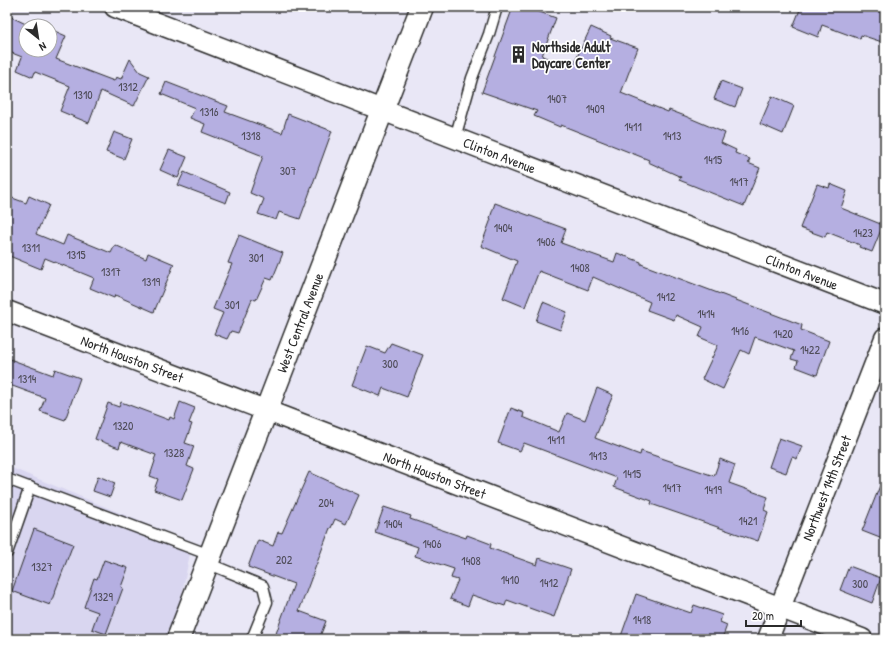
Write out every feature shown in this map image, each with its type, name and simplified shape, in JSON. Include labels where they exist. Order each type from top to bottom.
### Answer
[{"type":"street","name":"Clinton Avenue","points":[[115,7],[885,304]]},
{"type":"street","name":"West Central Avenue","points":[[178,639],[422,7]]},
{"type":"street","name":"North Houston Street","points":[[7,311],[862,639]]},
{"type":"street","name":"Northwest 14th Street","points":[[768,639],[885,338]]},
{"type":"lane","points":[[455,138],[472,78],[489,34],[497,7]]},
{"type":"lane","points":[[7,479],[209,559],[263,586],[267,602],[252,639]]},
{"type":"lane","points":[[7,553],[30,487]]},
{"type":"shaded area","points":[[7,466],[192,543],[173,639],[7,639]]},
{"type":"building","points":[[513,7],[526,7],[556,18],[542,56],[572,68],[591,27],[611,36],[610,38],[638,48],[621,93],[668,112],[669,110],[685,116],[725,133],[721,143],[736,150],[735,153],[750,159],[748,163],[760,168],[744,206],[679,180],[681,177],[648,162],[649,160],[561,125],[560,127],[534,116],[537,111],[482,92]]},
{"type":"building","points":[[801,7],[885,7],[885,43],[861,35],[860,39],[822,25],[818,37],[793,27]]},
{"type":"building","points":[[7,15],[18,20],[18,55],[7,51]]},
{"type":"building","points":[[58,32],[66,36],[58,54]]},
{"type":"building","points":[[22,58],[56,58],[114,81],[116,77],[121,79],[130,59],[140,72],[149,76],[134,106],[101,91],[89,123],[60,111],[70,86],[35,72],[33,77],[17,70]]},
{"type":"building","points":[[721,81],[742,89],[735,107],[714,99]]},
{"type":"building","points":[[166,82],[228,106],[225,112],[282,133],[288,114],[332,131],[300,219],[279,212],[276,220],[258,214],[264,199],[250,193],[263,156],[202,132],[205,124],[190,118],[195,108],[161,94]]},
{"type":"building","points":[[772,96],[794,106],[783,134],[760,124]]},
{"type":"building","points":[[114,132],[132,139],[124,159],[106,152]]},
{"type":"building","points":[[169,150],[187,157],[178,178],[160,170]]},
{"type":"building","points":[[184,172],[230,192],[226,203],[178,185]]},
{"type":"building","points":[[817,184],[829,188],[830,184],[847,191],[841,208],[883,225],[872,252],[859,247],[860,245],[827,232],[825,237],[800,228]]},
{"type":"building","points":[[7,196],[26,203],[29,196],[49,205],[36,234],[63,245],[67,235],[111,253],[115,245],[146,259],[148,253],[174,264],[154,312],[115,295],[114,298],[90,288],[94,278],[45,258],[41,269],[7,255]]},
{"type":"building","points":[[495,203],[566,229],[561,243],[614,262],[617,253],[641,262],[641,264],[802,325],[801,330],[829,341],[817,375],[796,367],[798,361],[791,359],[794,351],[755,337],[749,354],[741,350],[723,389],[702,379],[718,345],[699,337],[703,327],[676,315],[674,320],[647,310],[650,302],[593,277],[588,290],[539,271],[525,307],[503,298],[517,261],[481,246]]},
{"type":"building","points":[[239,235],[283,253],[272,280],[266,278],[256,300],[252,299],[238,333],[231,331],[227,339],[214,334],[223,313],[213,309],[232,264],[228,263]]},
{"type":"building","points":[[543,302],[567,312],[560,330],[536,321]]},
{"type":"building","points":[[391,343],[423,355],[407,397],[383,388],[380,396],[352,385],[367,346],[385,353]]},
{"type":"building","points":[[7,358],[53,375],[55,369],[80,378],[65,420],[40,411],[45,398],[7,384]]},
{"type":"building","points":[[597,388],[613,395],[595,438],[640,455],[641,451],[714,476],[720,459],[735,465],[729,483],[768,497],[764,510],[768,512],[758,541],[651,504],[652,501],[614,487],[617,478],[524,443],[520,451],[498,443],[511,408],[524,413],[523,417],[559,432],[567,413],[585,420]]},
{"type":"building","points":[[121,402],[169,420],[170,417],[174,419],[180,402],[195,408],[189,423],[192,424],[185,443],[194,446],[187,466],[194,469],[182,500],[154,490],[158,479],[150,476],[156,455],[121,442],[119,448],[95,439],[108,403],[119,407]]},
{"type":"building","points":[[779,438],[802,446],[797,459],[792,457],[786,473],[769,467]]},
{"type":"building","points":[[309,472],[359,495],[346,524],[335,519],[330,528],[299,611],[326,621],[319,639],[274,639],[294,584],[248,567],[258,540],[273,546],[278,532],[282,533]]},
{"type":"building","points":[[98,476],[115,483],[110,497],[93,491]]},
{"type":"building","points":[[883,478],[885,478],[885,540],[862,531]]},
{"type":"building","points":[[384,507],[411,516],[410,519],[466,538],[467,535],[491,544],[490,548],[537,565],[539,558],[571,569],[554,617],[507,600],[505,606],[472,595],[468,606],[450,599],[458,580],[451,578],[454,569],[415,556],[418,547],[375,532]]},
{"type":"building","points":[[34,529],[73,544],[50,605],[12,591]]},
{"type":"building","points":[[104,560],[128,568],[121,587],[123,588],[106,634],[92,629],[98,612],[84,607],[94,578],[97,579]]},
{"type":"building","points":[[849,566],[881,578],[872,603],[840,590]]},
{"type":"building","points":[[636,594],[691,613],[694,605],[722,615],[720,622],[727,625],[722,639],[620,639]]},
{"type":"place","name":"Northside Adult Daycare Center","points":[[519,55]]}]
